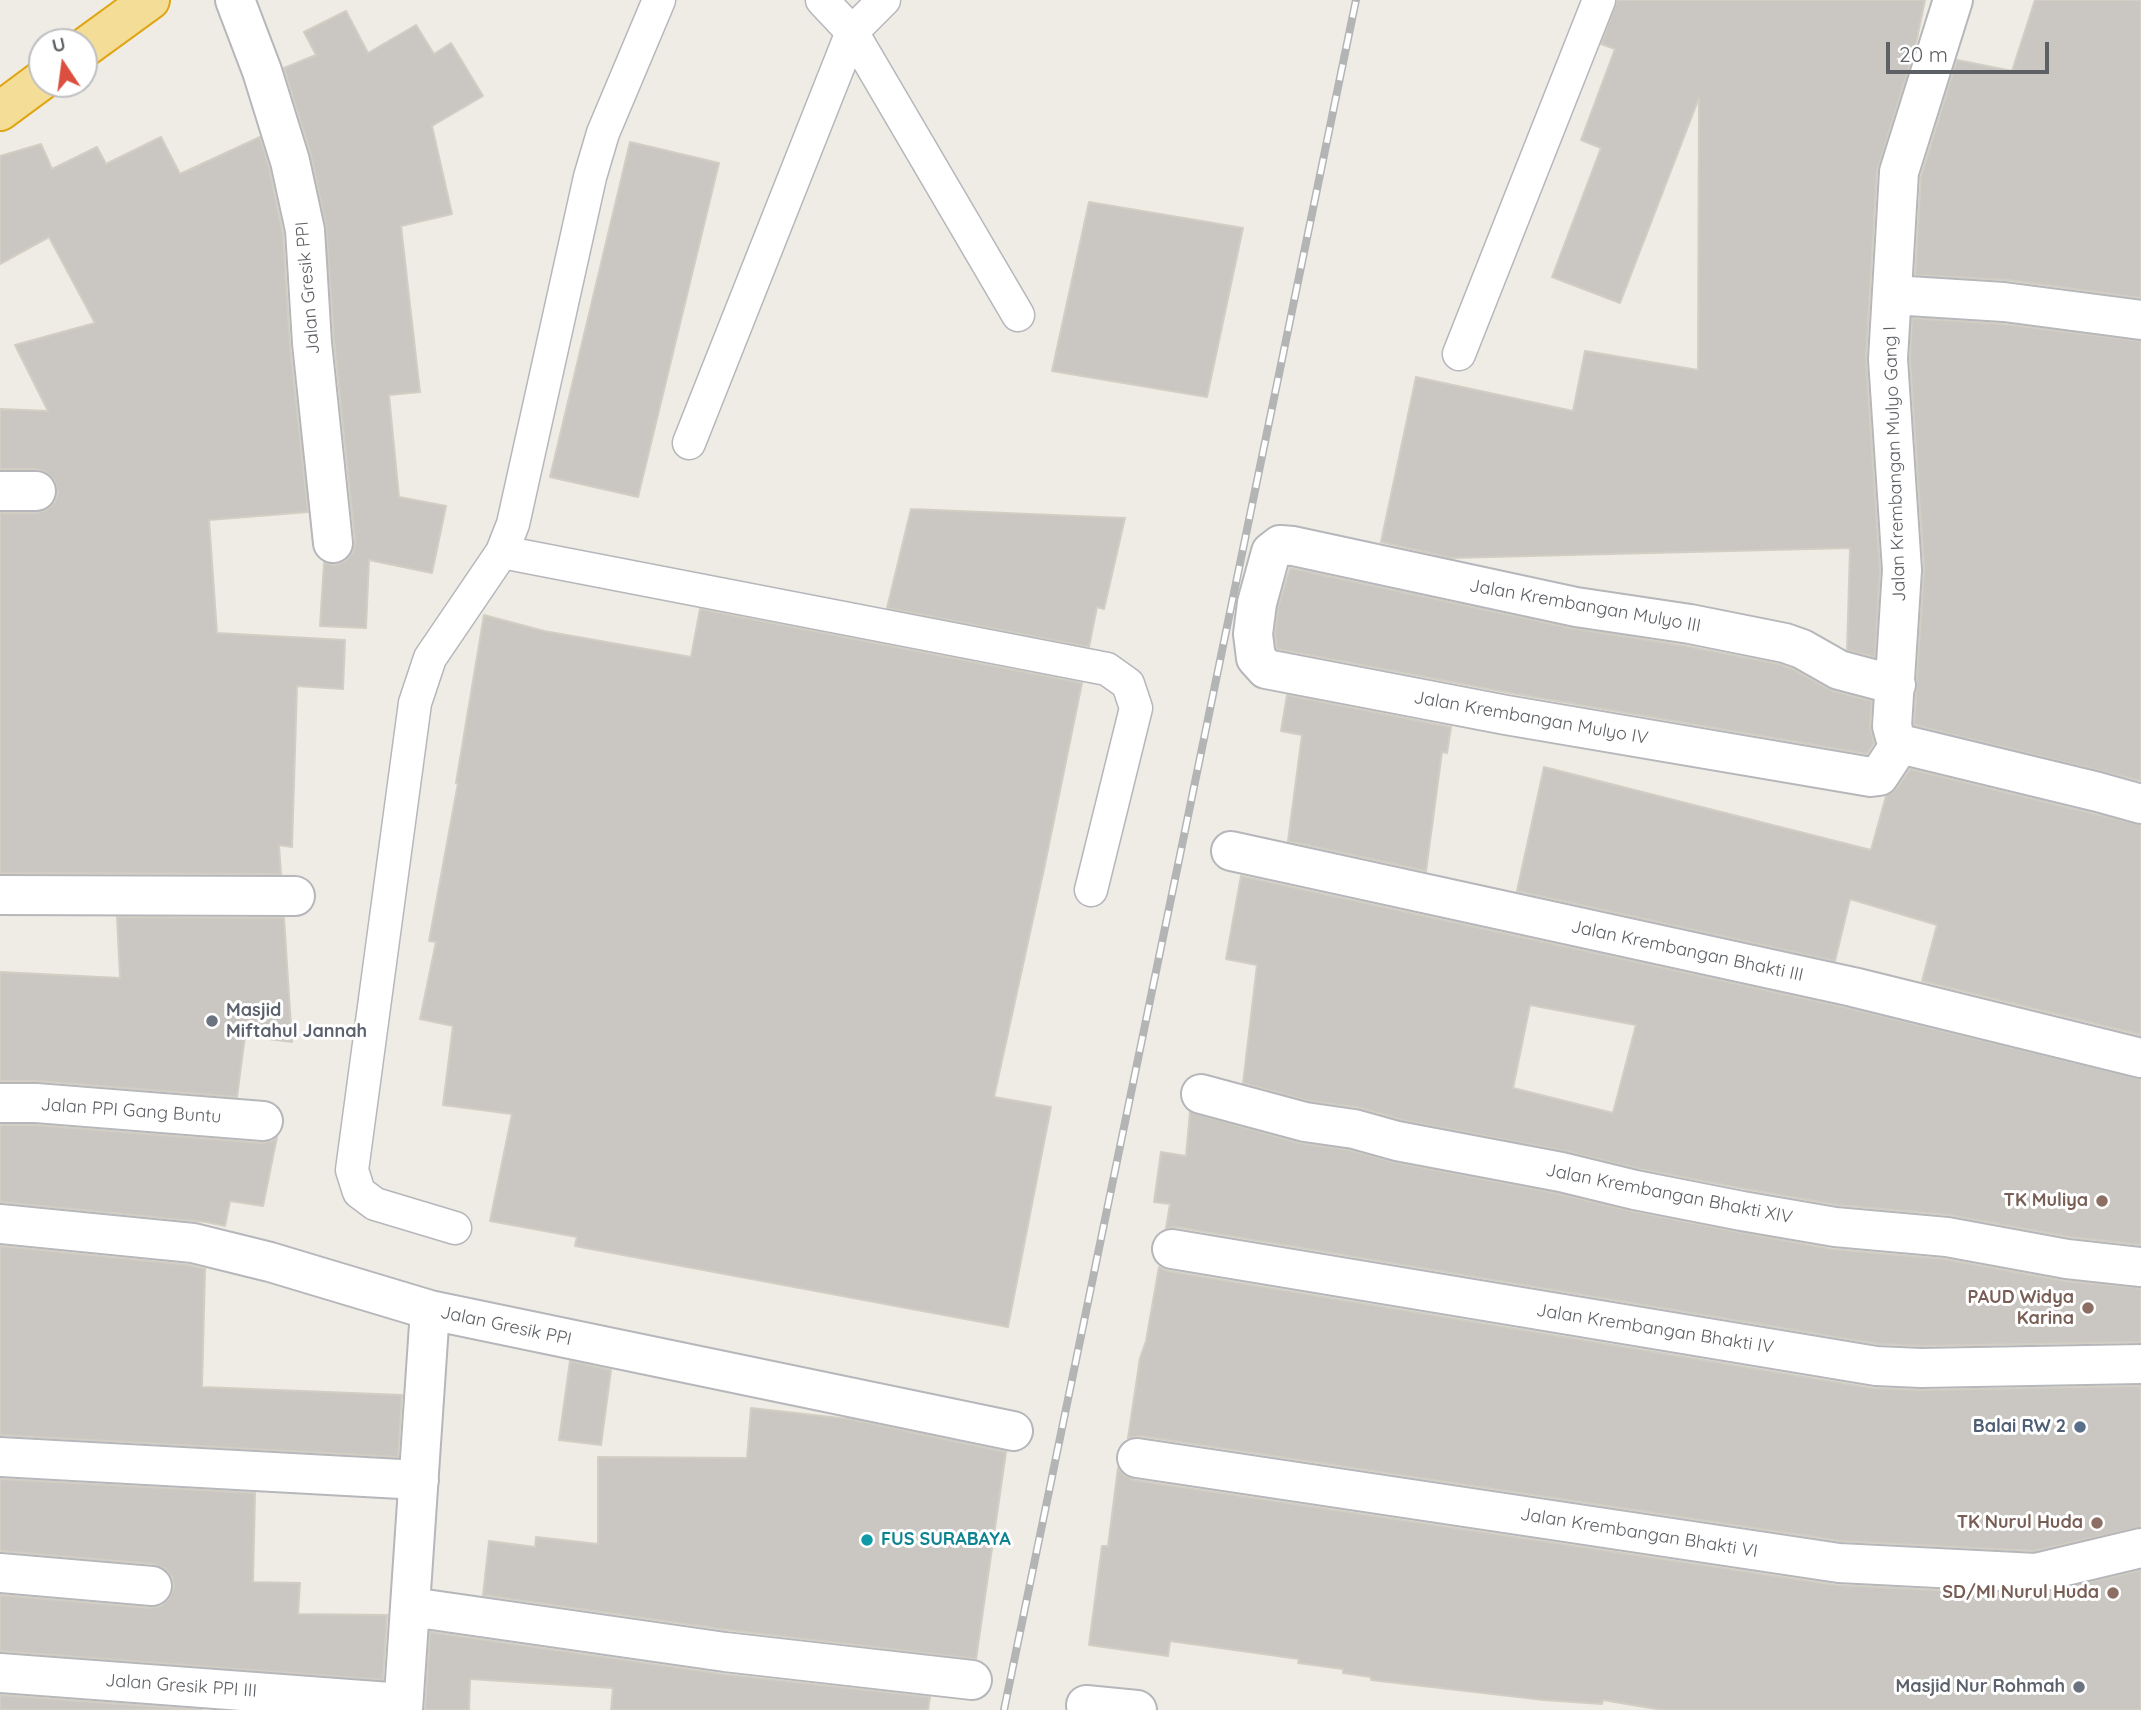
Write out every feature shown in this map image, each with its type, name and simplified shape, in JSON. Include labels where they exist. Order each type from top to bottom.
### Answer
[{"type":"highway","points":[[98,38],[147,1]]},
{"type":"highway","points":[[0,111],[28,90]]},
{"type":"street","name":"Jalan Gresik PPI","points":[[235,0],[262,71],[290,161],[305,230],[312,343],[333,543]]},
{"type":"street","name":"Jalan Krembangan Mulyo Gang I","points":[[1896,735],[1902,570],[1888,359],[1899,172],[1953,0]]},
{"type":"street","points":[[1892,295],[1994,301],[2141,320]]},
{"type":"street","name":"Jalan Krembangan Mulyo III","points":[[1271,552],[1280,545],[1293,546],[1576,607],[1690,624],[1785,643],[1802,649],[1839,670],[1896,685]]},
{"type":"street","name":"Jalan Krembangan Mulyo IV","points":[[1271,552],[1257,603],[1253,634],[1256,658],[1266,669],[1506,715],[1871,777],[1879,776],[1896,735]]},
{"type":"street","points":[[1896,735],[2141,804]]},
{"type":"street","name":"Jalan Krembangan Bhakti III","points":[[1231,851],[1853,987],[2141,1058]]},
{"type":"street","points":[[0,895],[295,896]]},
{"type":"street","name":"Jalan Krembangan Bhakti XIV","points":[[1201,1094],[1305,1122],[1354,1129],[1397,1141],[1561,1172],[1742,1211],[1835,1227],[1947,1237],[2067,1259],[2141,1267]]},
{"type":"street","name":"Jalan PPI Gang Buntu","points":[[0,1103],[36,1103],[263,1121]]},
{"type":"street","name":"Jalan Gresik PPI","points":[[0,1224],[193,1242],[430,1310],[1013,1431]]},
{"type":"street","name":"Jalan Krembangan Bhakti IV","points":[[1172,1249],[1876,1366],[1921,1368],[2141,1364]]},
{"type":"street","points":[[403,1707],[430,1310]]},
{"type":"street","points":[[0,1457],[419,1480]]},
{"type":"street","name":"Jalan Krembangan Bhakti VI","points":[[1137,1458],[1839,1563],[2036,1573],[2141,1548]]},
{"type":"street","points":[[0,1573],[152,1586]]},
{"type":"street","points":[[411,1607],[725,1652],[972,1680]]},
{"type":"street","name":"Jalan Gresik PPI III","points":[[0,1673],[403,1707]]},
{"type":"street","points":[[1086,1705],[1137,1710]]},
{"type":"lane","points":[[455,1228],[374,1204],[359,1192],[352,1170],[415,703],[430,658],[502,552],[513,524],[590,177],[603,133],[659,0]]},
{"type":"lane","points":[[822,0],[852,32],[1018,315]]},
{"type":"lane","points":[[689,443],[852,32],[884,0]]},
{"type":"lane","points":[[1459,354],[1599,0]]},
{"type":"lane","points":[[502,552],[1107,668],[1128,684],[1136,708],[1091,890]]},
{"type":"building","points":[[1617,0],[1925,0],[1915,48],[1877,171],[1866,358],[1880,570],[1875,657],[1847,650],[1850,548],[1451,558],[1381,542],[1416,377],[1573,411],[1585,351],[1698,370],[1699,98],[1620,303],[1552,277],[1601,148],[1581,140],[1615,49],[1601,44]]},
{"type":"building","points":[[2035,0],[2141,0],[2141,298],[2007,280],[1915,275],[1921,176],[1957,60],[2012,71]]},
{"type":"building","points":[[346,11],[368,53],[416,25],[434,54],[451,43],[483,96],[432,126],[452,214],[401,226],[420,392],[389,395],[399,497],[446,506],[432,573],[369,560],[366,628],[320,626],[324,563],[335,565],[345,561],[353,552],[355,541],[334,341],[326,226],[311,155],[284,68],[316,55],[304,32]]},
{"type":"building","points":[[161,137],[180,174],[260,137],[283,233],[290,345],[308,512],[209,520],[217,633],[345,640],[343,689],[297,686],[292,847],[279,845],[281,874],[0,873],[0,513],[36,513],[46,510],[55,502],[58,492],[55,481],[46,472],[36,469],[0,469],[0,409],[48,411],[15,345],[95,323],[49,237],[0,264],[0,156],[41,144],[52,169],[97,147],[106,164]]},
{"type":"building","points":[[630,142],[719,163],[638,497],[550,477]]},
{"type":"building","points":[[1089,202],[1243,228],[1207,397],[1052,371]]},
{"type":"building","points":[[1912,318],[2002,324],[2141,341],[2141,781],[1914,725],[1924,569],[1910,359]]},
{"type":"building","points":[[911,509],[1125,518],[1104,609],[1097,607],[1089,647],[887,608]]},
{"type":"building","points":[[1290,568],[1571,628],[1779,664],[1833,691],[1872,701],[1870,725],[1874,743],[1867,754],[1510,693],[1277,649],[1275,634],[1278,607]]},
{"type":"building","points":[[700,609],[1082,683],[994,1097],[1051,1107],[1008,1327],[575,1246],[577,1237],[490,1221],[512,1114],[443,1105],[453,1026],[420,1019],[436,942],[429,941],[458,783],[484,615],[544,631],[691,657]]},
{"type":"building","points":[[1287,695],[1451,727],[1447,753],[1442,752],[1426,871],[1288,841],[1302,735],[1281,731]]},
{"type":"building","points":[[1544,767],[1871,850],[1886,796],[1897,788],[1910,769],[2141,825],[2141,1035],[1922,981],[1937,925],[1850,899],[1835,961],[1517,891]]},
{"type":"building","points":[[1241,876],[1848,1008],[2141,1079],[2141,1245],[2070,1237],[1949,1215],[1838,1205],[1746,1189],[1402,1120],[1357,1107],[1309,1101],[1243,1083],[1257,965],[1226,959]],"holes":[[[1530,1005],[1636,1025],[1613,1113],[1513,1088]]]},
{"type":"building","points":[[117,917],[284,918],[292,1042],[245,1036],[237,1097],[38,1081],[0,1081],[0,972],[120,978]]},
{"type":"building","points":[[1190,1112],[1299,1143],[1349,1150],[1393,1162],[1738,1232],[1831,1249],[1944,1259],[2065,1281],[2141,1288],[2141,1342],[1921,1346],[1878,1344],[1176,1227],[1166,1228],[1170,1204],[1154,1202],[1161,1152],[1186,1156]]},
{"type":"building","points":[[0,1125],[35,1125],[261,1143],[277,1137],[263,1206],[230,1201],[225,1226],[0,1202]]},
{"type":"building","points":[[0,1246],[189,1265],[205,1269],[202,1387],[402,1395],[398,1457],[0,1435]]},
{"type":"building","points":[[1159,1267],[1168,1271],[1872,1388],[1921,1390],[2141,1386],[2141,1527],[2034,1551],[1841,1541],[1140,1436],[1128,1438],[1140,1358],[1146,1341]]},
{"type":"building","points":[[570,1361],[611,1370],[601,1445],[559,1440]]},
{"type":"building","name":"FUS SURABAYA","points":[[751,1408],[849,1419],[1006,1452],[976,1659],[728,1630],[483,1595],[489,1541],[535,1547],[536,1537],[598,1544],[598,1457],[747,1458]]},
{"type":"building","points":[[1118,1468],[1134,1480],[1836,1585],[2035,1595],[2141,1570],[2141,1710],[1662,1710],[1603,1700],[1602,1704],[1544,1700],[1371,1680],[1371,1677],[1343,1673],[1343,1669],[1298,1663],[1299,1659],[1170,1641],[1168,1656],[1089,1645],[1102,1546],[1108,1546]]},
{"type":"building","points":[[0,1479],[255,1493],[253,1582],[300,1583],[298,1614],[387,1615],[383,1680],[0,1651],[0,1595],[150,1608],[161,1606],[169,1599],[174,1587],[172,1577],[165,1569],[154,1564],[0,1551]]},
{"type":"building","points":[[430,1632],[722,1674],[930,1697],[928,1710],[611,1710],[613,1688],[470,1679],[469,1710],[425,1710]]},
{"type":"building","points":[[0,1695],[202,1710],[0,1710]]},
{"type":"railway","points":[[1004,1710],[1356,0]]},
{"type":"place","name":"Masjid Miftahul Jannah","points":[[212,1021]]},
{"type":"place","name":"TK Muliya","points":[[2102,1201]]},
{"type":"place","name":"PAUD Widya Karina","points":[[2088,1308]]},
{"type":"place","name":"Balai RW 2","points":[[2080,1427]]},
{"type":"place","name":"TK Nurul Huda","points":[[2097,1523]]},
{"type":"place","name":"FUS SURABAYA","points":[[867,1540]]},
{"type":"place","name":"SD/MI Nurul Huda","points":[[2113,1593]]},
{"type":"place","name":"Masjid Nur Rohmah","points":[[2079,1687]]}]
